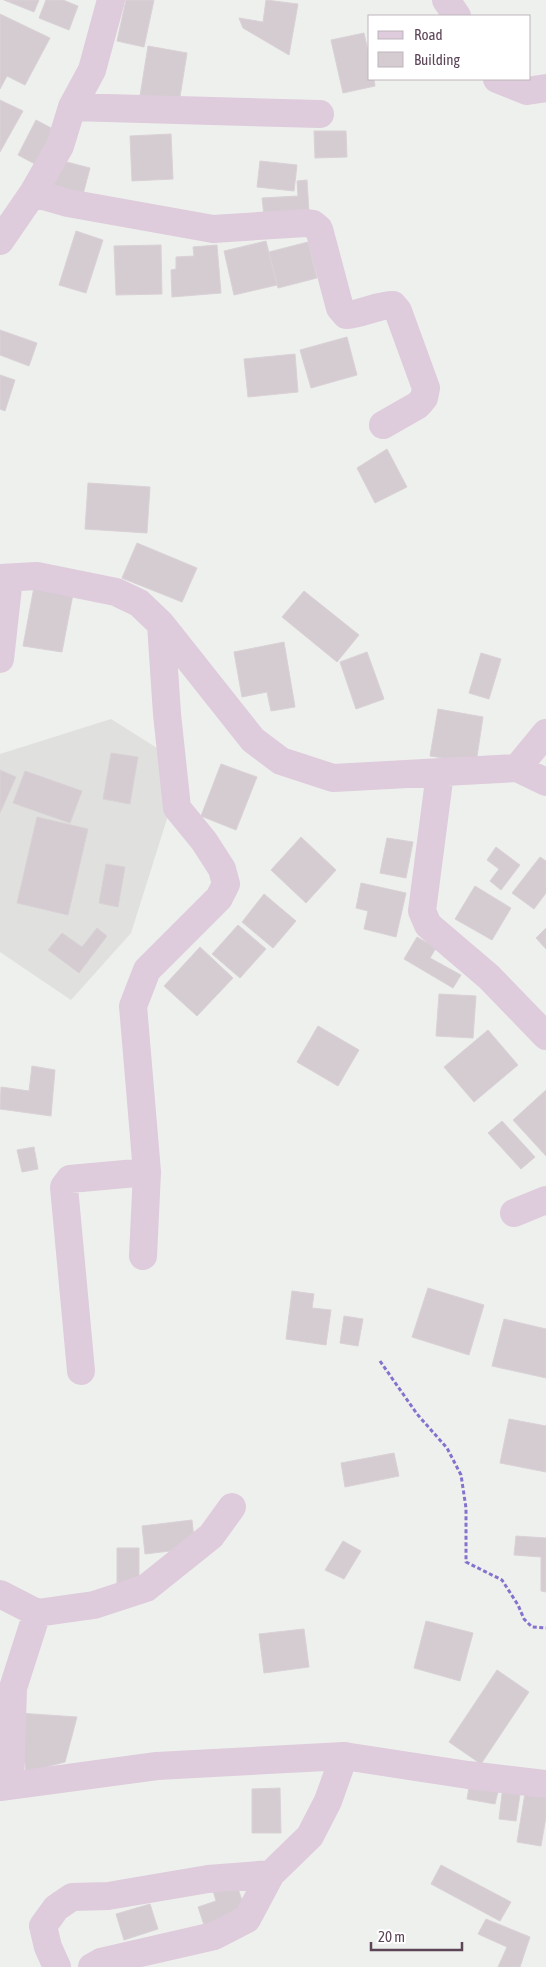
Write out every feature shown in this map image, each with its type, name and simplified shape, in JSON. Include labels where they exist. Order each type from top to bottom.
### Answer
[{"type":"street","points":[[0,240],[33,193],[60,146],[72,107],[92,70],[111,0]]},
{"type":"street","points":[[446,0],[456,15]]},
{"type":"street","points":[[499,80],[527,91],[546,88]]},
{"type":"street","points":[[72,107],[320,114]]},
{"type":"street","points":[[33,193],[68,203],[214,229],[313,224],[319,230],[340,308],[346,315],[355,315],[386,305],[393,305],[398,311],[426,388],[424,398],[418,405],[383,425]]},
{"type":"street","points":[[0,659],[4,578],[37,576],[116,592],[139,603],[161,624],[252,740],[281,761],[333,778],[517,768],[546,782]]},
{"type":"street","points":[[143,1256],[147,1172],[133,1006],[147,970],[219,898],[226,884],[222,869],[204,841],[177,808],[167,714],[161,624]]},
{"type":"street","points":[[517,768],[546,733]]},
{"type":"street","points":[[440,773],[422,911],[428,926],[488,976],[546,1036]]},
{"type":"street","points":[[81,1371],[65,1182],[70,1179],[147,1172]]},
{"type":"street","points":[[514,1213],[546,1200]]},
{"type":"street","points":[[0,1594],[37,1613],[94,1605],[146,1588],[211,1536],[232,1507]]},
{"type":"street","points":[[37,1613],[13,1688],[5,1786],[157,1766],[344,1756],[468,1776],[546,1784]]},
{"type":"street","points":[[92,1967],[101,1962],[214,1936],[247,1918],[271,1874],[310,1836],[328,1801],[344,1756]]},
{"type":"street","points":[[57,1967],[48,1947],[43,1926],[56,1908],[72,1897],[108,1896],[208,1879],[271,1874]]},
{"type":"path","points":[[380,1361],[416,1414],[447,1448],[461,1475],[466,1508],[466,1562],[502,1580],[518,1605],[524,1619],[532,1627],[546,1628]]},
{"type":"shaded area","points":[[111,719],[184,765],[131,933],[71,1000],[0,952],[0,754]]},
{"type":"building","points":[[4,0],[39,0],[34,12]]},
{"type":"building","points":[[46,0],[63,0],[78,6],[69,30],[39,18]]},
{"type":"building","points":[[126,0],[154,0],[144,47],[117,41]]},
{"type":"building","points":[[266,0],[298,4],[289,55],[243,28],[239,18],[263,22]]},
{"type":"building","points":[[0,14],[50,38],[25,85],[7,76],[0,89]]},
{"type":"building","points":[[364,33],[368,51],[368,80],[374,80],[375,86],[343,93],[331,40]]},
{"type":"building","points":[[148,46],[187,53],[179,103],[140,96]]},
{"type":"building","points":[[0,100],[23,111],[0,152]]},
{"type":"building","points":[[36,120],[53,129],[35,164],[18,155]]},
{"type":"building","points":[[314,131],[346,131],[347,157],[315,158]]},
{"type":"building","points":[[171,134],[173,179],[132,181],[130,136]]},
{"type":"building","points":[[59,160],[90,168],[81,202],[49,194]]},
{"type":"building","points":[[260,161],[297,165],[294,191],[257,187]]},
{"type":"building","points":[[307,180],[309,212],[264,216],[262,198],[298,196],[297,181]]},
{"type":"building","points":[[76,231],[103,240],[86,293],[59,285]]},
{"type":"building","points":[[266,241],[277,285],[234,295],[224,251]]},
{"type":"building","points":[[308,242],[317,278],[278,288],[269,252]]},
{"type":"building","points":[[161,245],[162,294],[116,295],[114,246]]},
{"type":"building","points":[[217,245],[221,293],[172,297],[171,270],[176,269],[176,257],[194,256],[193,247]]},
{"type":"building","points":[[0,330],[37,343],[29,366],[0,355]]},
{"type":"building","points":[[347,337],[357,375],[311,388],[300,350]]},
{"type":"building","points":[[295,354],[298,392],[248,397],[244,359]]},
{"type":"building","points":[[0,375],[15,380],[5,411],[0,409]]},
{"type":"building","points":[[387,449],[407,487],[375,503],[357,468]]},
{"type":"building","points":[[88,483],[150,487],[147,533],[85,529]]},
{"type":"building","points":[[137,543],[197,568],[182,602],[122,578]]},
{"type":"building","points":[[34,587],[73,594],[62,652],[23,646]]},
{"type":"building","points":[[304,591],[359,635],[337,662],[282,617]]},
{"type":"building","points":[[284,642],[295,707],[271,711],[267,692],[242,697],[234,652]]},
{"type":"building","points":[[367,652],[384,699],[356,709],[340,662]]},
{"type":"building","points":[[481,653],[501,659],[489,699],[469,693]]},
{"type":"building","points":[[438,709],[483,717],[476,763],[430,756]]},
{"type":"building","points":[[111,753],[138,757],[130,804],[103,799]]},
{"type":"building","points":[[221,764],[257,777],[236,830],[201,816]]},
{"type":"building","points":[[0,770],[16,777],[0,813]]},
{"type":"building","points":[[25,771],[82,791],[70,823],[13,803]]},
{"type":"building","points":[[37,817],[88,829],[68,915],[17,903]]},
{"type":"building","points":[[301,837],[336,870],[306,903],[271,870]]},
{"type":"building","points":[[387,838],[413,842],[406,878],[380,873]]},
{"type":"building","points":[[496,847],[520,865],[501,890],[490,881],[499,869],[487,860]]},
{"type":"building","points":[[540,857],[546,861],[546,893],[534,909],[512,893]]},
{"type":"building","points":[[106,864],[125,867],[118,907],[99,903]]},
{"type":"building","points":[[361,883],[406,893],[396,937],[364,929],[368,911],[356,908]]},
{"type":"building","points":[[475,886],[511,908],[492,940],[455,919]]},
{"type":"building","points":[[264,894],[296,921],[273,948],[242,922]]},
{"type":"building","points":[[238,925],[266,949],[240,978],[212,954]]},
{"type":"building","points":[[97,928],[107,936],[79,973],[48,950],[62,933],[82,947]]},
{"type":"building","points":[[546,928],[546,949],[536,938]]},
{"type":"building","points":[[417,937],[436,948],[430,958],[461,975],[453,988],[404,959]]},
{"type":"building","points":[[200,947],[233,978],[197,1016],[164,986]]},
{"type":"building","points":[[439,994],[476,996],[473,1038],[436,1036]]},
{"type":"building","points":[[318,1026],[359,1050],[338,1086],[297,1062]]},
{"type":"building","points":[[488,1030],[518,1065],[474,1102],[444,1067]]},
{"type":"building","points":[[32,1066],[55,1070],[51,1116],[0,1109],[1,1087],[29,1091]]},
{"type":"building","points":[[546,1090],[546,1156],[513,1120]]},
{"type":"building","points":[[502,1121],[535,1157],[521,1169],[488,1133]]},
{"type":"building","points":[[34,1147],[38,1169],[22,1172],[17,1150]]},
{"type":"building","points":[[428,1288],[484,1305],[469,1355],[412,1337]]},
{"type":"building","points":[[292,1291],[314,1294],[312,1308],[331,1310],[326,1345],[286,1339]]},
{"type":"building","points":[[344,1316],[363,1319],[358,1346],[340,1343]]},
{"type":"building","points":[[504,1319],[546,1329],[546,1378],[492,1366]]},
{"type":"building","points":[[509,1419],[546,1426],[546,1472],[500,1463]]},
{"type":"building","points":[[394,1453],[399,1476],[345,1487],[341,1463]]},
{"type":"building","points":[[192,1520],[195,1548],[145,1554],[142,1526]]},
{"type":"building","points":[[516,1536],[546,1538],[546,1592],[541,1591],[541,1557],[514,1555]]},
{"type":"building","points":[[343,1541],[361,1551],[344,1579],[325,1570]]},
{"type":"building","points":[[117,1548],[139,1548],[139,1585],[117,1585]]},
{"type":"building","points":[[426,1621],[473,1633],[460,1681],[414,1668]]},
{"type":"building","points":[[304,1629],[309,1667],[264,1673],[259,1634]]},
{"type":"building","points":[[497,1670],[529,1692],[481,1764],[449,1742]]},
{"type":"building","points":[[18,1713],[77,1717],[65,1762],[26,1772]]},
{"type":"building","points":[[470,1782],[499,1787],[495,1804],[467,1799]]},
{"type":"building","points":[[503,1786],[521,1788],[516,1821],[499,1819]]},
{"type":"building","points":[[280,1788],[281,1833],[252,1833],[252,1789]]},
{"type":"building","points":[[525,1793],[546,1797],[546,1817],[541,1846],[517,1842]]},
{"type":"building","points":[[441,1865],[511,1902],[500,1921],[431,1884]]},
{"type":"building","points":[[235,1880],[246,1912],[204,1925],[198,1907],[216,1901],[212,1887]]},
{"type":"building","points":[[150,1904],[158,1929],[124,1940],[116,1914]]},
{"type":"building","points":[[486,1919],[530,1937],[520,1967],[498,1967],[507,1947],[478,1934]]}]
